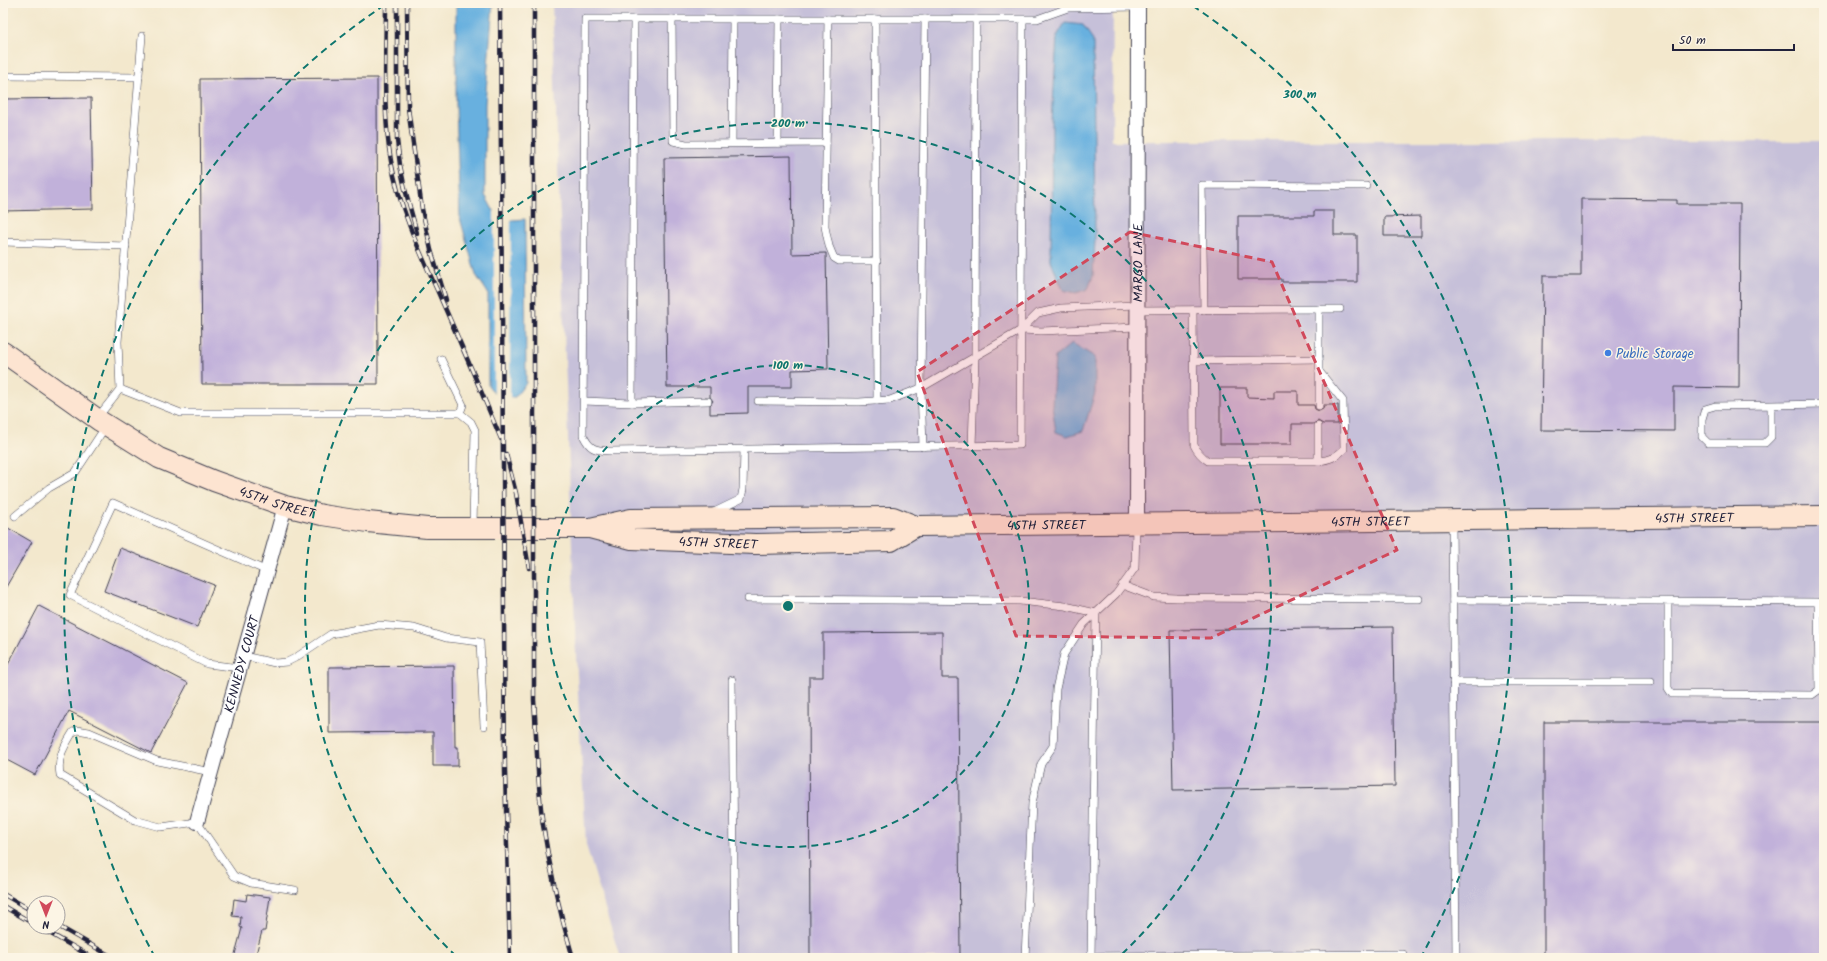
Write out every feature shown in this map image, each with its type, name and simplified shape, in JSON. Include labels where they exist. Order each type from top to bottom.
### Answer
[{"type":"main road","name":"45TH STREET","points":[[3,352],[101,422],[159,458],[214,482],[285,506],[322,515],[368,522],[427,528],[590,528],[632,539],[755,544],[891,541],[916,526]]},
{"type":"main road","name":"45TH STREET","points":[[590,528],[631,518],[892,517],[916,526],[1824,516]]},
{"type":"street","name":"MARGO LANE","points":[[1136,524],[1138,5]]},
{"type":"street","name":"KENNEDY COURT","points":[[197,822],[285,506]]},
{"type":"lane","points":[[1023,19],[1020,445],[610,451],[596,450],[588,445],[584,435],[585,19],[634,19],[672,19],[733,19],[779,19],[828,19],[875,19],[925,19],[976,19],[1023,19],[1037,19],[1068,8],[1138,5]]},
{"type":"lane","points":[[632,403],[634,19]]},
{"type":"lane","points":[[672,19],[673,142],[686,144],[826,143]]},
{"type":"lane","points":[[732,143],[733,19]]},
{"type":"lane","points":[[778,143],[779,19]]},
{"type":"lane","points":[[828,19],[826,227],[829,246],[834,258],[839,261],[877,260]]},
{"type":"lane","points":[[875,19],[877,401]]},
{"type":"lane","points":[[923,447],[921,388],[925,19]]},
{"type":"lane","points":[[972,446],[976,19]]},
{"type":"lane","points":[[14,516],[49,488],[75,474],[101,422],[120,389],[118,342],[142,36]]},
{"type":"lane","points":[[3,76],[139,77]]},
{"type":"lane","points":[[1204,310],[1202,185],[1366,186]]},
{"type":"lane","points":[[3,242],[126,246]]},
{"type":"lane","points":[[758,401],[890,400],[921,388],[1021,330],[1038,313],[1061,308],[1137,307],[1193,310],[1340,309]]},
{"type":"lane","points":[[1319,309],[1319,406]]},
{"type":"lane","points":[[1193,310],[1194,445],[1197,452],[1208,461],[1318,461],[1329,460],[1336,457],[1344,449],[1343,401],[1319,371]]},
{"type":"lane","points":[[1021,330],[1041,331],[1137,327]]},
{"type":"lane","points":[[441,359],[463,404],[460,413]]},
{"type":"lane","points":[[1194,361],[1319,359]]},
{"type":"lane","points":[[120,389],[181,413],[460,413],[472,422],[475,430],[473,527]]},
{"type":"lane","points":[[584,401],[632,403],[708,401]]},
{"type":"lane","points":[[1771,405],[1771,437],[1765,443],[1708,443],[1702,437],[1702,419],[1706,409],[1715,406],[1824,404]]},
{"type":"lane","points":[[1318,426],[1318,461]]},
{"type":"lane","points":[[698,518],[731,505],[741,499],[744,489],[744,449]]},
{"type":"lane","points":[[267,571],[114,504],[70,596],[206,664],[286,662],[295,658],[331,634],[379,625],[414,628],[446,638],[480,642],[484,726]]},
{"type":"lane","points":[[1452,520],[1456,958]]},
{"type":"lane","points":[[1025,958],[1032,803],[1041,764],[1053,746],[1056,689],[1064,654],[1084,624],[1116,594],[1134,568],[1136,524]]},
{"type":"lane","points":[[1122,585],[1154,596],[1177,598],[1419,599]]},
{"type":"lane","points":[[748,600],[1020,601],[1065,606],[1096,613]]},
{"type":"lane","points":[[1453,600],[1668,602],[1821,601],[1819,690],[1812,695],[1672,694],[1668,688],[1668,602]]},
{"type":"lane","points":[[1096,613],[1091,957],[1403,954]]},
{"type":"lane","points":[[732,680],[735,958]]},
{"type":"lane","points":[[1453,682],[1651,682]]},
{"type":"lane","points":[[211,772],[157,761],[90,732],[77,730],[73,732],[60,753],[58,767],[60,775],[135,820],[161,827],[197,822],[234,876],[251,883],[295,890]]},
{"type":"highlighted area","points":[[1130,232],[1272,262],[1397,550],[1211,638],[1016,636],[917,372]]},
{"type":"shaded area","points":[[552,3],[1113,3],[1112,141],[1824,141],[1824,958],[620,958],[586,845],[576,655]]},
{"type":"water","points":[[456,3],[493,3],[485,104],[485,195],[499,221],[525,219],[526,383],[515,397],[498,399],[488,385],[488,293],[476,275],[460,218],[456,106]]},
{"type":"water","points":[[1065,23],[1083,25],[1093,40],[1095,239],[1093,276],[1088,289],[1076,293],[1063,290],[1051,261],[1052,122],[1057,36]]},
{"type":"water","points":[[1072,343],[1095,357],[1095,393],[1083,431],[1067,436],[1056,432],[1052,405],[1055,357]]},
{"type":"pier","points":[[494,208],[500,219],[511,218],[510,400],[498,401],[494,397]]},
{"type":"building","points":[[377,78],[378,384],[202,384],[200,79]]},
{"type":"building","points":[[91,98],[93,209],[3,211],[3,99]]},
{"type":"building","points":[[791,156],[792,254],[826,253],[828,369],[792,370],[792,387],[748,387],[748,413],[710,414],[710,405],[713,401],[710,397],[710,387],[667,387],[664,158]]},
{"type":"building","points":[[1581,199],[1677,200],[1677,204],[1740,204],[1739,388],[1674,387],[1674,431],[1541,430],[1543,276],[1581,276]]},
{"type":"building","points":[[1314,211],[1334,211],[1334,235],[1357,235],[1357,282],[1282,282],[1282,279],[1238,279],[1238,216],[1314,216]]},
{"type":"building","points":[[1421,216],[1421,236],[1384,236],[1384,217]]},
{"type":"building","points":[[1220,388],[1247,388],[1247,397],[1274,398],[1274,391],[1298,391],[1298,405],[1314,405],[1315,409],[1319,411],[1323,409],[1324,405],[1338,405],[1338,424],[1323,424],[1318,421],[1313,424],[1292,424],[1292,444],[1220,444]]},
{"type":"building","points":[[3,525],[32,542],[3,592]]},
{"type":"building","points":[[120,548],[214,585],[197,627],[104,591]]},
{"type":"building","points":[[39,606],[188,683],[151,753],[69,711],[35,775],[3,758],[3,674]]},
{"type":"building","points":[[1393,627],[1395,786],[1173,790],[1170,630]]},
{"type":"building","points":[[942,632],[942,678],[958,678],[960,958],[810,958],[809,677],[823,677],[823,633]]},
{"type":"building","points":[[454,666],[455,747],[458,747],[458,766],[433,766],[433,732],[329,733],[329,667]]},
{"type":"building","points":[[1544,722],[1824,722],[1824,958],[1544,958]]},
{"type":"building","points":[[247,894],[270,897],[265,931],[262,931],[255,958],[234,958],[242,928],[240,927],[241,917],[232,916],[234,899],[246,901]]},
{"type":"railway","points":[[386,3],[386,122],[391,161],[399,195],[417,244],[501,439]]},
{"type":"railway","points":[[397,3],[397,140],[405,189],[417,233]]},
{"type":"railway","points":[[407,3],[408,108],[422,209],[431,250],[446,300]]},
{"type":"railway","points":[[500,3],[505,771],[510,958]]},
{"type":"railway","points":[[534,3],[534,700],[538,778],[543,825],[556,892],[573,958]]},
{"type":"railway","points":[[506,454],[516,493],[529,568]]},
{"type":"railway","points":[[3,894],[26,907]]},
{"type":"railway","points":[[3,906],[26,919]]},
{"type":"railway","points":[[66,931],[114,958]]},
{"type":"railway","points":[[53,935],[93,958]]},
{"type":"place","name":"Public Storage","points":[[1608,353]]}]
